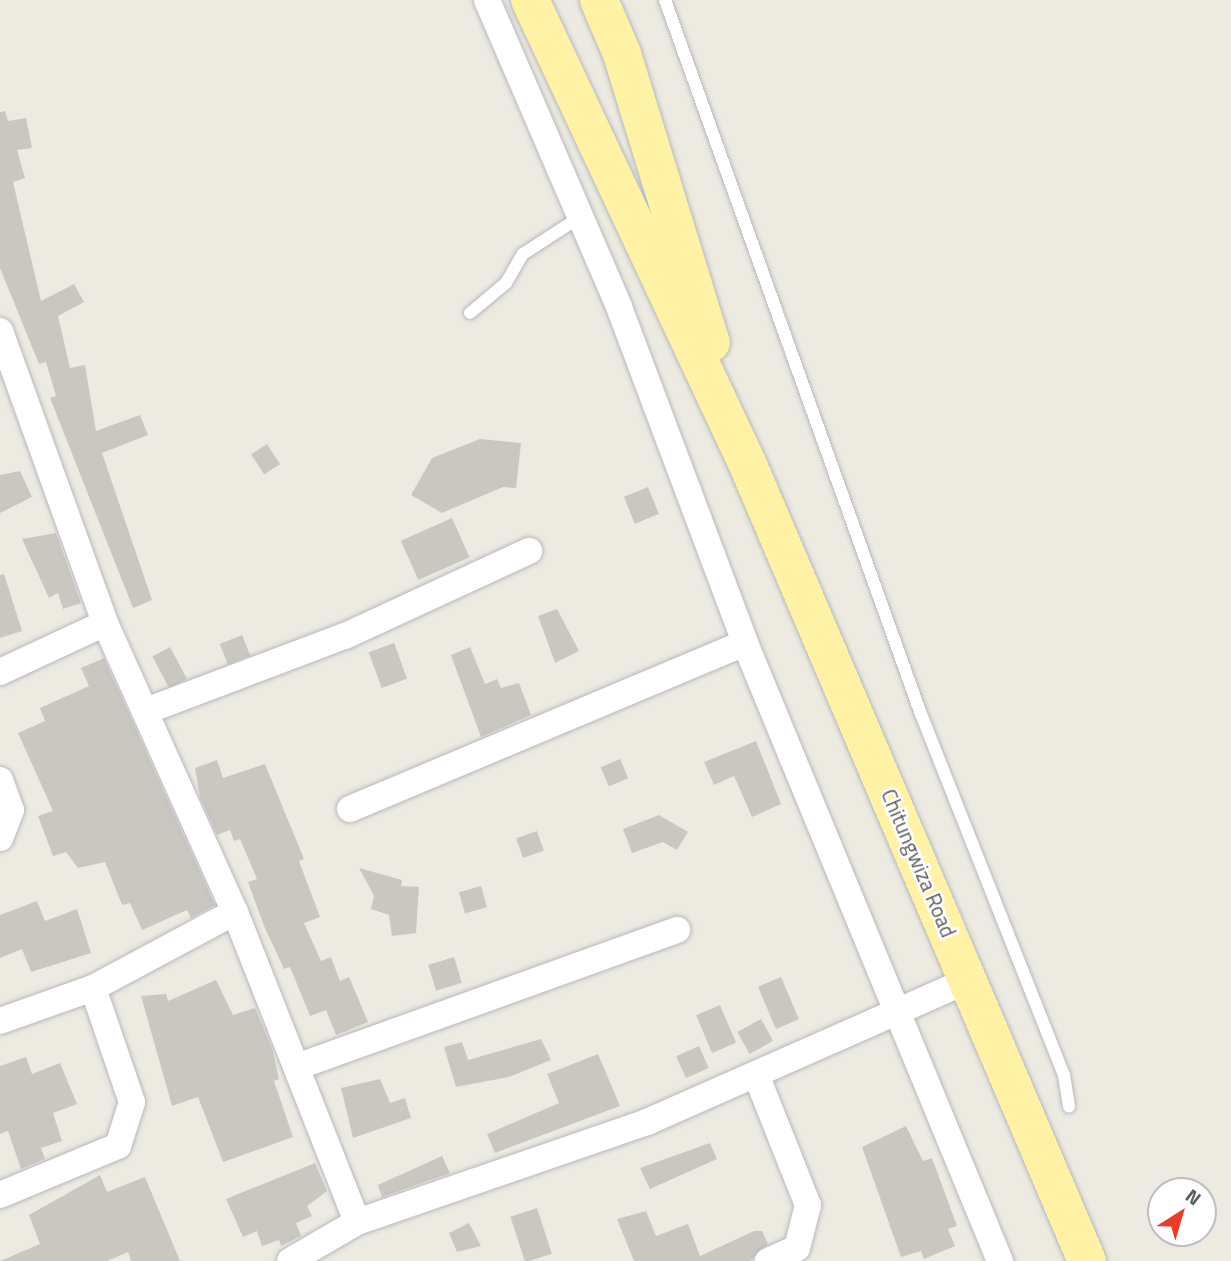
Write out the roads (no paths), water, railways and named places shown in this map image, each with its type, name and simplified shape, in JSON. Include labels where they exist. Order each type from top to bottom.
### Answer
[{"type":"main road","points":[[530,0],[748,465]]},
{"type":"main road","points":[[599,0],[622,54],[748,465]]},
{"type":"main road","name":"Chitungwiza Road","points":[[748,465],[1087,1261]]},
{"type":"street","points":[[487,0],[580,217],[745,643],[1000,1261]]},
{"type":"street","points":[[0,331],[105,624],[235,912],[299,1066],[357,1222]]},
{"type":"street","points":[[146,711],[345,636],[529,551]]},
{"type":"street","points":[[0,672],[105,624]]},
{"type":"street","points":[[351,809],[745,643]]},
{"type":"street","points":[[0,780],[11,810],[0,838]]},
{"type":"street","points":[[0,1021],[93,988],[235,912]]},
{"type":"street","points":[[299,1066],[677,930]]},
{"type":"street","points":[[290,1261],[357,1222],[648,1122],[757,1077],[969,981]]},
{"type":"street","points":[[0,1195],[118,1146],[132,1102],[93,988]]},
{"type":"street","points":[[757,1077],[808,1205],[797,1248],[768,1261]]},
{"type":"lane","points":[[665,0],[917,701],[1064,1074],[1069,1107]]},
{"type":"lane","points":[[470,313],[506,283],[523,254],[580,217]]}]
